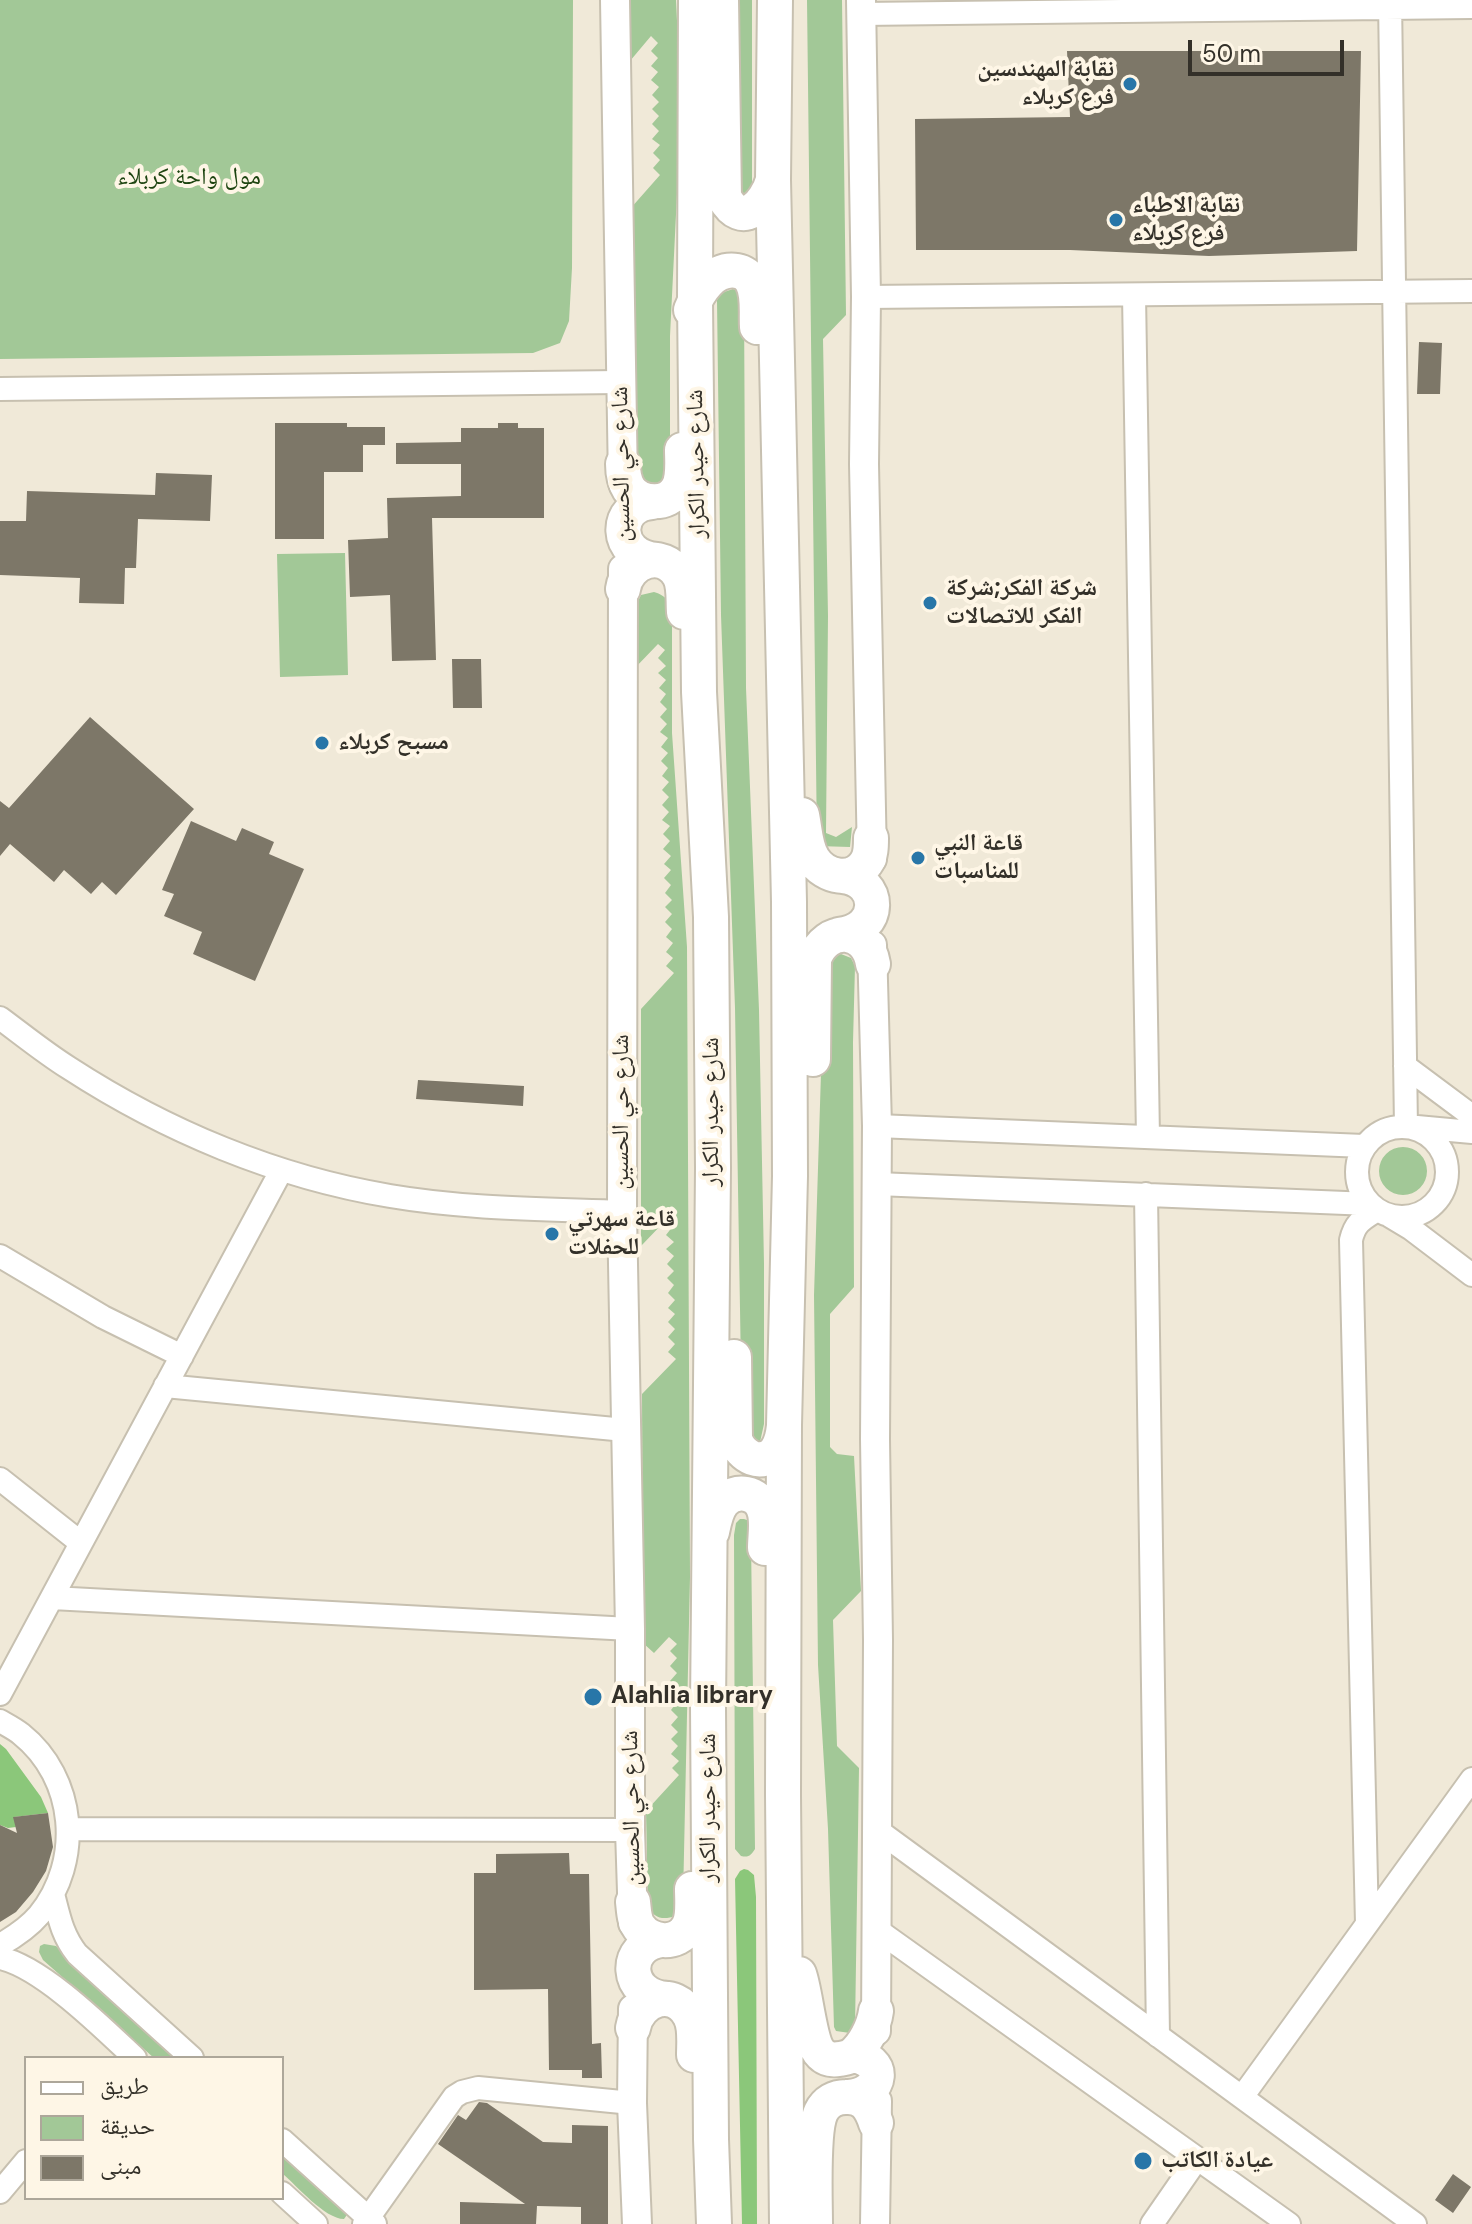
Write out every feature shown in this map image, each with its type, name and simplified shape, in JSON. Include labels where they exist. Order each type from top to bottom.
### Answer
[{"type":"highway","name":"شارع حيدر الكرار","points":[[696,0],[699,692],[711,917],[713,1168],[708,1707],[714,2224]]},
{"type":"highway","points":[[721,0],[724,197],[729,206],[737,211],[756,209],[773,180]]},
{"type":"highway","points":[[775,0],[773,180],[787,752],[790,1176],[784,1425],[787,2224]]},
{"type":"highway","points":[[699,692],[688,667],[683,585],[678,573],[657,560],[634,554],[628,548],[623,532],[627,516],[638,505],[660,501],[678,490],[683,469],[683,331],[695,301],[707,282],[725,271],[742,273],[754,285],[762,441],[782,554]]},
{"type":"highway","points":[[623,464],[628,488],[636,496],[652,502]]},
{"type":"highway","points":[[623,589],[624,581],[633,567],[657,560]]},
{"type":"highway","points":[[787,752],[810,854],[828,873],[857,880],[863,885],[872,907],[871,915],[862,928],[823,942],[814,959],[813,1068],[809,1112],[799,1155],[790,1176]]},
{"type":"highway","points":[[843,876],[859,871],[866,863],[871,838]]},
{"type":"highway","points":[[839,935],[855,937],[862,942],[873,964]]},
{"type":"highway","points":[[713,1168],[723,1189],[731,1230],[735,1439],[738,1448],[744,1455],[762,1460],[770,1456],[781,1442],[784,1425]]},
{"type":"highway","points":[[710,1545],[717,1514],[725,1499],[740,1492],[749,1494],[762,1504],[765,1512],[766,1691],[776,1768],[783,1795]]},
{"type":"highway","points":[[708,1707],[699,1733],[696,1755],[691,1921],[683,1934],[642,1949],[633,1971],[644,1993],[683,2006],[692,2020],[698,2090],[711,2139]]},
{"type":"highway","points":[[633,1902],[635,1921],[639,1927],[646,1935],[662,1940]]},
{"type":"highway","points":[[784,1937],[803,1985],[814,2043],[820,2054],[832,2059],[861,2056],[876,2068],[877,2078],[871,2089],[858,2096],[836,2098],[822,2110],[817,2126],[815,2224]]},
{"type":"highway","points":[[633,2028],[638,2012],[644,2006],[651,2001],[667,1999]]},
{"type":"highway","points":[[852,2055],[868,2033],[876,2011]]},
{"type":"highway","points":[[849,2097],[869,2106],[876,2123]]},
{"type":"main road","name":"شارع حي الحسين","points":[[615,0],[623,464],[622,1212],[630,1629],[632,2103],[637,2224]]},
{"type":"main road","points":[[861,7],[866,297],[864,464],[877,1126],[875,2224]]},
{"type":"street","points":[[1390,4],[1408,1127]]},
{"type":"street","points":[[861,7],[1390,4],[1472,7]]},
{"type":"street","points":[[866,297],[1472,291]]},
{"type":"street","points":[[1134,295],[1148,1137]]},
{"type":"street","points":[[0,389],[620,382]]},
{"type":"street","points":[[0,1018],[68,1068],[143,1112],[281,1171],[329,1184],[418,1200],[622,1212]]},
{"type":"street","points":[[1405,1066],[1472,1116]]},
{"type":"street","points":[[877,1126],[1364,1146]]},
{"type":"street","points":[[1472,1132],[1394,1127],[1373,1137],[1364,1146],[1356,1170],[1362,1194],[1376,1209],[1410,1228],[1472,1275]]},
{"type":"street","points":[[877,1184],[1146,1194],[1376,1209],[1396,1216],[1409,1216],[1423,1212],[1434,1204],[1442,1192],[1447,1165],[1443,1152],[1434,1140],[1408,1127]]},
{"type":"street","points":[[0,1694],[281,1171]]},
{"type":"street","points":[[1146,1194],[1158,2036]]},
{"type":"street","points":[[1367,1924],[1351,1240],[1353,1229],[1376,1209]]},
{"type":"street","points":[[0,1256],[103,1317],[182,1356]]},
{"type":"street","points":[[165,1386],[625,1430]]},
{"type":"street","points":[[0,1479],[81,1543]]},
{"type":"street","points":[[52,1598],[630,1629]]},
{"type":"street","points":[[0,1721],[21,1733],[46,1760],[63,1793],[69,1829],[66,1863],[53,1894],[38,1916],[18,1935],[0,1945]]},
{"type":"street","points":[[1242,2097],[1472,1779]]},
{"type":"street","points":[[69,1829],[630,1830]]},
{"type":"street","points":[[876,1829],[1415,2224]]},
{"type":"street","points":[[53,1894],[61,1928],[77,1954],[190,2056]]},
{"type":"street","points":[[876,1929],[1289,2224]]},
{"type":"street","points":[[0,1958],[28,1969],[81,2009],[123,2054]]},
{"type":"street","points":[[284,2142],[369,2222],[454,2097],[462,2092],[478,2088],[632,2103]]},
{"type":"street","points":[[1152,2224],[1197,2159]]},
{"type":"street","points":[[0,2192],[24,2163]]},
{"type":"street","points":[[284,2195],[316,2224]]},
{"type":"green space","name":"مول واحة كربلاء","points":[[0,0],[573,0],[572,268],[569,321],[560,343],[533,353],[0,359]]},
{"type":"green space","points":[[629,0],[676,0],[680,83],[670,336],[670,469],[663,483],[651,486],[635,477],[630,209],[660,175],[653,168],[660,160],[653,153],[660,145],[652,139],[659,131],[652,124],[659,116],[652,109],[659,102],[652,95],[659,87],[651,80],[658,72],[651,66],[658,58],[651,51],[658,43],[651,36],[630,61]]},
{"type":"green space","points":[[728,0],[752,0],[752,186],[750,194],[741,200]]},
{"type":"green space","points":[[807,0],[842,0],[846,315],[823,339],[828,616],[826,833],[836,837],[852,827],[850,847],[817,846]]},
{"type":"green space","points":[[733,289],[744,298],[746,688],[759,1010],[764,1264],[764,1424],[760,1442],[753,1445],[742,1429],[735,1008],[721,615],[717,300],[721,293]]},
{"type":"green space","points":[[345,553],[348,675],[280,677],[277,554]]},
{"type":"green space","points":[[654,592],[667,600],[672,615],[672,733],[687,947],[690,1577],[683,1899],[676,1916],[663,1918],[653,1914],[648,1906],[646,1811],[679,1775],[672,1768],[679,1761],[671,1754],[678,1746],[671,1739],[678,1732],[671,1725],[678,1717],[671,1710],[677,1702],[670,1695],[677,1688],[670,1681],[677,1673],[670,1666],[677,1658],[670,1651],[677,1644],[669,1637],[654,1653],[643,1643],[642,1394],[676,1359],[668,1352],[675,1344],[668,1337],[675,1329],[668,1322],[675,1314],[668,1308],[675,1300],[668,1293],[674,1285],[667,1278],[674,1271],[667,1264],[674,1256],[666,1249],[674,1242],[666,1235],[673,1226],[666,1220],[641,1246],[641,1009],[674,973],[666,966],[673,958],[666,952],[673,943],[666,937],[672,929],[665,922],[672,914],[665,907],[672,900],[665,893],[671,885],[664,878],[671,870],[664,864],[671,856],[663,849],[670,841],[663,834],[670,826],[662,820],[669,812],[662,805],[669,797],[662,790],[669,782],[662,776],[668,768],[661,761],[668,753],[661,747],[668,738],[660,732],[667,724],[660,717],[667,709],[660,702],[666,694],[659,688],[666,680],[658,673],[666,666],[658,658],[665,650],[658,644],[633,670],[637,603],[641,595]]},
{"type":"green space","points":[[841,954],[851,958],[855,966],[854,1287],[830,1314],[830,1447],[837,1454],[854,1456],[861,1591],[833,1620],[837,1746],[859,1768],[855,2028],[850,2033],[836,2031],[834,2027],[828,1829],[818,1665],[814,1295],[824,978],[834,956]]},
{"type":"green space","points":[[1403,1147],[1420,1154],[1427,1171],[1420,1188],[1403,1195],[1386,1188],[1379,1171],[1386,1154]]},
{"type":"green space","points":[[740,1519],[750,1521],[751,1540],[755,1849],[746,1857],[735,1849],[734,1535]]},
{"type":"green space","points":[[0,1744],[41,1797],[48,1813],[14,1817],[16,1827],[0,1825]]},
{"type":"green space","points":[[744,1869],[754,1875],[756,1897],[757,2224],[742,2224],[735,1879]]},
{"type":"green space","points":[[40,1946],[56,1946],[179,2056],[152,2056],[43,1960]]},
{"type":"green space","points":[[284,2151],[349,2212],[344,2219],[336,2218],[320,2208],[284,2175]]},
{"type":"building","points":[[1067,51],[1361,51],[1357,251],[1209,256],[1070,250],[916,250],[915,119],[1070,117]]},
{"type":"building","points":[[1419,342],[1442,343],[1440,394],[1417,394]]},
{"type":"building","points":[[275,423],[347,423],[347,427],[385,427],[385,445],[363,445],[363,472],[324,472],[324,539],[275,539]]},
{"type":"building","points":[[498,423],[518,423],[518,428],[544,428],[544,518],[432,518],[436,660],[392,661],[390,595],[350,597],[348,540],[388,538],[387,498],[461,496],[461,464],[396,464],[396,443],[461,442],[461,428],[498,428]]},
{"type":"building","points":[[156,473],[212,475],[210,521],[138,519],[136,568],[125,568],[124,604],[79,603],[80,578],[0,575],[0,521],[26,521],[27,491],[155,495]]},
{"type":"building","points":[[452,659],[481,659],[482,708],[453,708]]},
{"type":"building","points":[[90,717],[194,809],[116,895],[102,882],[91,894],[64,870],[54,882],[10,844],[0,856],[0,801],[9,808]]},
{"type":"building","points":[[191,821],[236,841],[242,828],[274,842],[269,854],[304,869],[255,981],[193,954],[202,932],[164,916],[174,894],[162,890]]},
{"type":"building","points":[[418,1080],[524,1086],[523,1106],[416,1099]]},
{"type":"building","points":[[48,1813],[53,1847],[46,1871],[16,1912],[0,1922],[0,1825],[17,1833],[13,1817]]},
{"type":"building","points":[[569,1853],[570,1874],[589,1874],[592,2044],[601,2043],[602,2078],[582,2078],[582,2070],[549,2070],[548,1989],[474,1990],[474,1873],[496,1873],[496,1854]]},
{"type":"building","points":[[479,2102],[487,2103],[543,2142],[572,2143],[572,2125],[608,2126],[608,2224],[581,2224],[581,2207],[537,2206],[536,2224],[460,2224],[460,2202],[525,2204],[438,2144],[458,2115],[466,2120]]},
{"type":"building","points":[[1453,2174],[1471,2187],[1453,2213],[1435,2200]]},
{"type":"place","name":"نقابة المهندسين فرع كربلاء","points":[[1130,84]]},
{"type":"place","name":"نقابة الاطباء فرع كربلاء","points":[[1116,220]]},
{"type":"place","name":"شركة الفكر;شركة الفكر للاتصالات","points":[[930,603]]},
{"type":"place","name":"مسبح كربلاء","points":[[322,743]]},
{"type":"place","name":"قاعة النبي للمناسبات","points":[[918,858]]},
{"type":"place","name":"قاعة سهرتي للحفلات","points":[[552,1234]]},
{"type":"place","name":"Alahlia library","points":[[593,1697]]},
{"type":"place","name":"عيادة الكاتب","points":[[1143,2161]]}]
